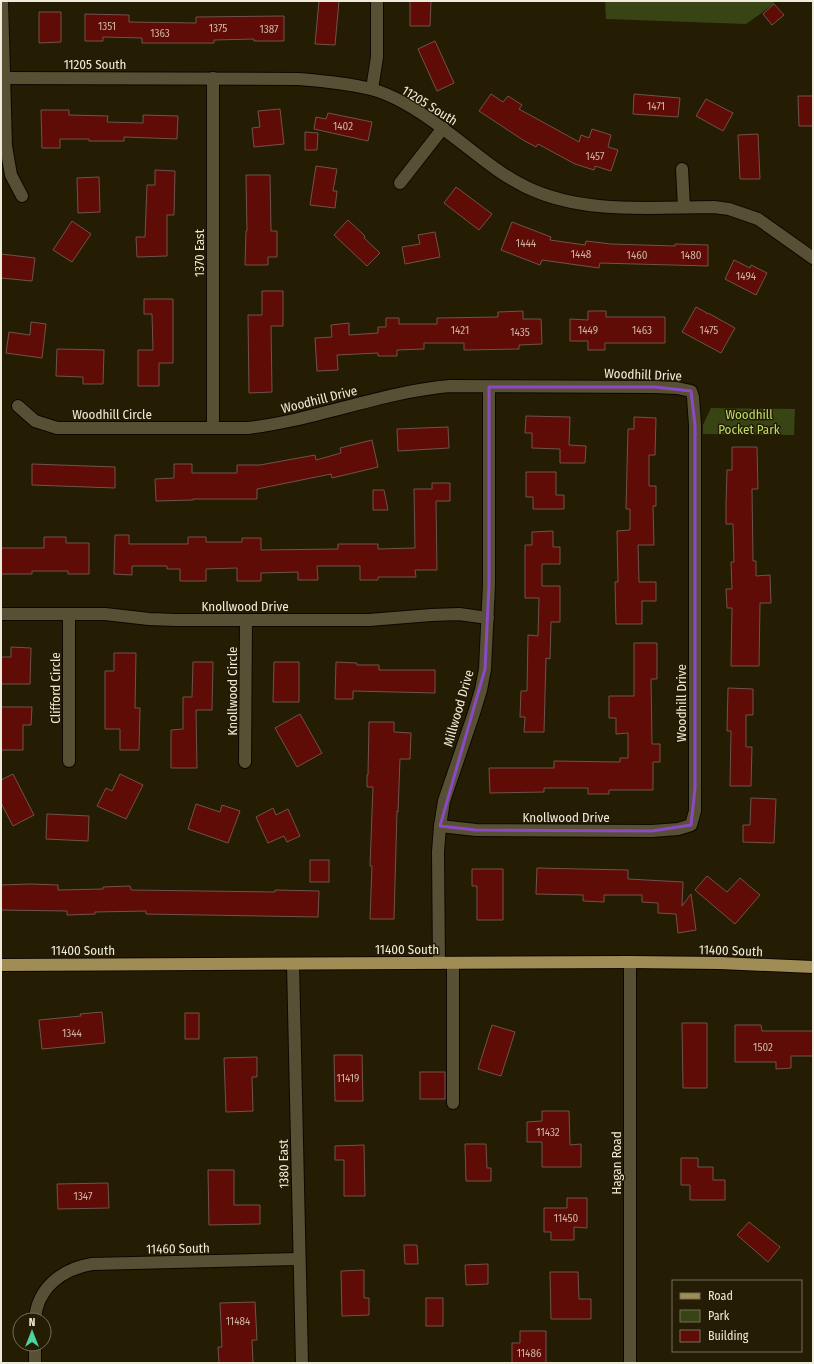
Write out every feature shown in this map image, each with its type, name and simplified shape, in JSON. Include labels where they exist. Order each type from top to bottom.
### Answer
[{"type":"main road","name":"11400 South","points":[[1,964],[630,962],[720,963],[813,967]]},
{"type":"street","points":[[2,1],[6,146],[11,175],[22,196]]},
{"type":"street","points":[[372,89],[377,57],[377,1]]},
{"type":"street","name":"11205 South","points":[[3,78],[299,79],[336,82],[372,89],[416,110],[443,128],[501,173],[526,188],[554,198],[584,204],[613,207],[714,207],[729,209],[758,219],[813,258]]},
{"type":"street","name":"1370 East","points":[[213,78],[213,428]]},
{"type":"street","points":[[400,183],[443,128]]},
{"type":"street","points":[[682,169],[684,207]]},
{"type":"street","name":"Woodhill Drive","points":[[213,428],[248,428],[273,425],[401,393],[425,388],[450,386],[655,387],[677,388],[691,391],[693,397],[695,426],[695,811],[691,825]]},
{"type":"street","name":"Millwood Drive","points":[[439,963],[438,852],[440,826],[446,795],[481,690],[485,669],[488,618],[489,387]]},
{"type":"street","name":"Woodhill Circle","points":[[18,406],[35,421],[56,428],[213,428]]},
{"type":"street","name":"Knollwood Drive","points":[[1,614],[105,614],[148,619],[246,621],[369,620],[459,614],[488,618]]},
{"type":"street","name":"Clifford Circle","points":[[69,614],[69,761]]},
{"type":"street","name":"Knollwood Circle","points":[[245,762],[246,621]]},
{"type":"street","name":"Knollwood Drive","points":[[440,826],[476,830],[652,831],[678,829],[691,825]]},
{"type":"street","name":"Hagan Road","points":[[630,962],[630,1363]]},
{"type":"street","points":[[453,963],[453,1103]]},
{"type":"street","name":"1380 East","points":[[293,964],[302,1363]]},
{"type":"street","name":"11460 South","points":[[37,1312],[40,1298],[48,1285],[69,1270],[81,1266],[92,1264],[300,1259]]},
{"type":"street","points":[[34,1352],[35,1363]]},
{"type":"highlighted area","points":[[489,387],[655,387],[691,391],[695,425],[695,788],[691,825],[652,831],[476,830],[440,826],[485,669],[489,585]]},
{"type":"green space","points":[[605,1],[775,1],[774,4],[746,24],[606,19]]},
{"type":"green space","name":"Woodhill Pocket Park","points":[[711,408],[795,409],[794,435],[703,434],[703,425]]},
{"type":"building","points":[[319,1],[339,1],[335,45],[315,44]]},
{"type":"building","points":[[410,1],[431,1],[430,26],[410,26]]},
{"type":"building","points":[[774,4],[784,15],[772,25],[763,14]]},
{"type":"building","points":[[39,12],[61,12],[61,42],[39,43]]},
{"type":"building","points":[[85,14],[129,15],[129,22],[196,23],[196,17],[284,16],[284,41],[254,41],[254,39],[214,40],[214,43],[142,43],[142,38],[103,37],[103,41],[85,41]]},
{"type":"building","points":[[435,41],[454,83],[437,91],[418,49]]},
{"type":"building","points":[[491,94],[503,102],[508,96],[522,105],[519,109],[579,142],[581,135],[589,138],[592,129],[611,135],[608,147],[618,150],[611,171],[595,166],[594,170],[575,164],[538,144],[536,147],[523,140],[479,111]]},
{"type":"building","points":[[634,94],[680,98],[678,117],[633,114]]},
{"type":"building","points":[[798,96],[813,96],[813,126],[799,126]]},
{"type":"building","points":[[706,99],[733,113],[723,131],[696,116]]},
{"type":"building","points":[[280,109],[284,144],[254,147],[252,128],[260,127],[258,111]]},
{"type":"building","points":[[41,110],[69,110],[69,115],[108,116],[107,122],[143,123],[143,115],[178,116],[177,139],[124,137],[124,141],[89,141],[89,139],[60,139],[60,148],[42,148]]},
{"type":"building","points":[[328,113],[372,122],[368,141],[314,129],[316,117],[326,119]]},
{"type":"building","points":[[305,132],[318,133],[317,150],[305,150]]},
{"type":"building","points":[[758,134],[760,179],[740,179],[738,135]]},
{"type":"building","points":[[316,166],[337,169],[333,191],[337,191],[335,208],[310,205]]},
{"type":"building","points":[[155,170],[175,171],[174,215],[167,215],[167,256],[137,257],[136,237],[145,237],[147,185],[155,185]]},
{"type":"building","points":[[246,175],[270,175],[271,231],[277,231],[277,257],[268,257],[268,265],[245,265],[247,231]]},
{"type":"building","points":[[99,177],[100,212],[78,213],[77,178]]},
{"type":"building","points":[[456,187],[492,214],[479,230],[444,203]]},
{"type":"building","points":[[348,220],[380,253],[367,266],[334,235]]},
{"type":"building","points":[[72,221],[91,234],[72,262],[53,250]]},
{"type":"building","points":[[512,222],[551,237],[550,240],[585,245],[586,241],[611,244],[675,246],[675,244],[708,245],[708,266],[600,263],[599,268],[542,260],[540,265],[501,250]]},
{"type":"building","points":[[435,232],[440,257],[405,264],[402,247],[420,244],[418,235]]},
{"type":"building","points":[[1,254],[35,258],[32,281],[1,278]]},
{"type":"building","points":[[734,260],[750,268],[751,265],[767,273],[756,295],[725,279]]},
{"type":"building","points":[[262,291],[283,291],[283,326],[271,326],[272,392],[249,393],[248,315],[262,315]]},
{"type":"building","points":[[144,299],[173,299],[173,363],[159,363],[159,386],[138,386],[138,350],[153,350],[152,314],[144,314]]},
{"type":"building","points":[[696,307],[735,328],[721,353],[682,332]]},
{"type":"building","points":[[523,311],[523,319],[541,319],[542,344],[519,345],[519,349],[464,350],[464,343],[424,343],[424,349],[397,350],[397,356],[378,356],[378,353],[337,355],[338,370],[317,371],[315,338],[332,337],[331,325],[349,323],[349,335],[378,333],[378,327],[386,327],[386,318],[399,318],[399,324],[437,324],[437,318],[498,317],[498,312]]},
{"type":"building","points":[[588,311],[606,311],[606,317],[665,317],[665,343],[605,343],[605,350],[588,350],[588,341],[570,341],[570,319],[588,320]]},
{"type":"building","points":[[31,322],[46,324],[42,358],[6,353],[9,332],[30,335]]},
{"type":"building","points":[[57,349],[104,350],[103,384],[83,384],[83,377],[56,376]]},
{"type":"building","points":[[526,416],[570,417],[569,445],[586,446],[585,463],[560,463],[560,449],[532,448],[532,433],[525,433]]},
{"type":"building","points":[[634,417],[656,418],[655,455],[649,455],[649,486],[656,486],[656,506],[653,506],[654,545],[638,545],[639,582],[656,582],[656,601],[642,601],[642,624],[616,624],[615,582],[618,582],[617,531],[630,530],[630,509],[626,509],[628,429],[634,429]]},
{"type":"building","points":[[448,427],[449,448],[398,451],[397,429]]},
{"type":"building","points":[[372,440],[378,467],[332,478],[331,474],[257,489],[257,499],[193,499],[156,501],[155,479],[174,478],[174,464],[192,464],[192,473],[237,473],[237,465],[260,465],[315,455],[316,460],[341,453],[340,448]]},
{"type":"building","points":[[732,447],[757,447],[758,489],[752,489],[753,561],[756,561],[756,576],[770,575],[771,603],[760,603],[759,666],[731,666],[732,608],[727,608],[726,589],[732,589],[731,562],[734,562],[733,524],[726,524],[726,504],[727,470],[732,470]]},
{"type":"building","points":[[32,464],[115,467],[115,488],[32,485]]},
{"type":"building","points":[[526,472],[556,472],[556,495],[564,495],[564,509],[533,509],[533,497],[526,497]]},
{"type":"building","points":[[432,483],[450,483],[450,501],[436,501],[437,570],[415,570],[416,577],[378,577],[378,580],[360,580],[360,566],[317,566],[318,580],[298,580],[298,572],[261,573],[261,581],[237,581],[237,568],[206,569],[206,581],[180,581],[180,569],[167,569],[167,566],[132,566],[132,575],[114,574],[115,535],[129,535],[129,544],[188,544],[188,537],[206,537],[206,542],[242,542],[242,538],[261,538],[261,550],[338,549],[338,544],[378,544],[378,549],[415,548],[414,489],[432,489]]},
{"type":"building","points":[[373,490],[384,490],[388,510],[373,510]]},
{"type":"building","points":[[553,531],[553,547],[560,547],[560,564],[542,564],[542,586],[560,586],[560,622],[551,622],[550,659],[546,658],[544,732],[524,732],[525,717],[520,717],[521,691],[527,691],[528,635],[538,636],[539,598],[525,598],[525,545],[532,545],[532,532]]},
{"type":"building","points":[[44,537],[66,537],[66,543],[89,543],[89,574],[68,574],[68,571],[32,571],[32,574],[1,574],[1,548],[44,548]]},
{"type":"building","points":[[634,643],[657,643],[657,679],[651,679],[652,744],[660,744],[660,762],[653,762],[653,790],[609,790],[609,794],[588,794],[588,788],[544,788],[544,792],[490,793],[489,768],[554,768],[554,761],[620,762],[620,758],[628,758],[628,733],[616,734],[616,718],[609,718],[609,696],[634,696]]},
{"type":"building","points":[[11,647],[31,648],[30,684],[1,684],[1,657],[11,657]]},
{"type":"building","points":[[114,653],[136,653],[135,708],[140,708],[139,750],[120,750],[120,729],[105,729],[105,671],[114,671]]},
{"type":"building","points":[[193,662],[213,662],[212,710],[196,710],[197,768],[171,768],[171,730],[183,729],[183,697],[192,697]]},
{"type":"building","points":[[274,662],[299,662],[299,702],[273,702]]},
{"type":"building","points":[[336,662],[357,663],[357,665],[379,665],[379,670],[435,670],[435,693],[353,691],[353,699],[335,699]]},
{"type":"building","points":[[728,688],[753,689],[753,715],[746,715],[746,747],[752,747],[751,786],[730,786],[731,731],[727,731]]},
{"type":"building","points":[[1,707],[32,707],[31,725],[23,725],[23,750],[1,750]]},
{"type":"building","points":[[300,714],[322,753],[297,767],[275,728]]},
{"type":"building","points":[[369,722],[394,722],[394,732],[411,733],[410,759],[400,759],[394,919],[370,919],[372,866],[370,866],[373,787],[367,787]]},
{"type":"building","points":[[13,774],[34,815],[13,826],[1,803],[1,780]]},
{"type":"building","points":[[120,774],[143,785],[126,819],[97,806],[106,788],[112,791]]},
{"type":"building","points":[[751,798],[776,799],[774,843],[743,842],[743,825],[750,825]]},
{"type":"building","points":[[196,804],[220,812],[222,805],[240,811],[228,843],[188,829]]},
{"type":"building","points":[[273,808],[276,815],[288,809],[300,836],[287,842],[284,836],[268,843],[256,817]]},
{"type":"building","points":[[47,814],[89,816],[88,841],[46,839]]},
{"type":"building","points":[[310,860],[329,860],[329,882],[310,882]]},
{"type":"building","points":[[537,868],[628,870],[628,879],[683,882],[682,906],[691,894],[696,930],[678,933],[676,914],[658,913],[658,903],[642,902],[642,895],[604,895],[604,902],[583,901],[583,895],[536,894]]},
{"type":"building","points":[[472,869],[503,869],[503,920],[477,920],[477,886],[472,886]]},
{"type":"building","points":[[707,876],[727,892],[740,878],[760,895],[735,924],[695,890]]},
{"type":"building","points":[[1,885],[58,885],[58,890],[103,889],[103,887],[130,886],[131,890],[275,892],[275,890],[319,891],[318,917],[146,914],[146,911],[95,912],[95,914],[67,915],[67,911],[1,910]]},
{"type":"building","points":[[102,1012],[105,1043],[42,1049],[39,1020],[81,1016],[80,1014]]},
{"type":"building","points":[[185,1013],[199,1013],[199,1039],[185,1039]]},
{"type":"building","points":[[682,1023],[707,1023],[707,1088],[683,1088]]},
{"type":"building","points":[[492,1025],[515,1032],[501,1076],[478,1069]]},
{"type":"building","points":[[735,1025],[761,1025],[762,1031],[813,1031],[813,1056],[791,1056],[791,1068],[776,1069],[776,1062],[735,1062]]},
{"type":"building","points":[[334,1055],[362,1055],[363,1101],[335,1101]]},
{"type":"building","points":[[257,1057],[257,1077],[252,1077],[253,1111],[226,1112],[224,1058]]},
{"type":"building","points":[[420,1072],[445,1072],[445,1099],[420,1099]]},
{"type":"building","points":[[542,1111],[569,1111],[570,1145],[581,1144],[581,1167],[542,1167],[542,1142],[527,1142],[527,1122],[542,1121]]},
{"type":"building","points":[[465,1144],[486,1144],[487,1168],[491,1168],[491,1181],[466,1181]]},
{"type":"building","points":[[364,1145],[365,1196],[344,1196],[344,1160],[335,1160],[335,1146]]},
{"type":"building","points":[[681,1158],[698,1158],[698,1167],[713,1167],[713,1180],[725,1180],[725,1200],[690,1200],[690,1185],[681,1185]]},
{"type":"building","points":[[208,1170],[234,1170],[234,1205],[260,1205],[260,1224],[209,1225]]},
{"type":"building","points":[[108,1183],[109,1208],[58,1209],[57,1184]]},
{"type":"building","points":[[567,1198],[587,1198],[587,1228],[574,1227],[574,1240],[551,1240],[551,1232],[544,1232],[544,1208],[567,1208]]},
{"type":"building","points":[[749,1222],[780,1247],[768,1262],[737,1235]]},
{"type":"building","points":[[404,1245],[417,1245],[418,1264],[405,1264]]},
{"type":"building","points":[[488,1264],[488,1284],[466,1285],[465,1265]]},
{"type":"building","points":[[364,1270],[364,1298],[369,1298],[369,1315],[342,1316],[341,1271]]},
{"type":"building","points":[[550,1272],[578,1272],[579,1299],[591,1299],[591,1319],[551,1319]]},
{"type":"building","points":[[426,1298],[443,1298],[443,1326],[426,1326]]},
{"type":"building","points":[[255,1302],[257,1340],[252,1340],[253,1363],[219,1363],[218,1347],[222,1347],[220,1303]]},
{"type":"building","points":[[520,1331],[546,1331],[546,1363],[512,1363],[512,1343],[520,1343]]}]
